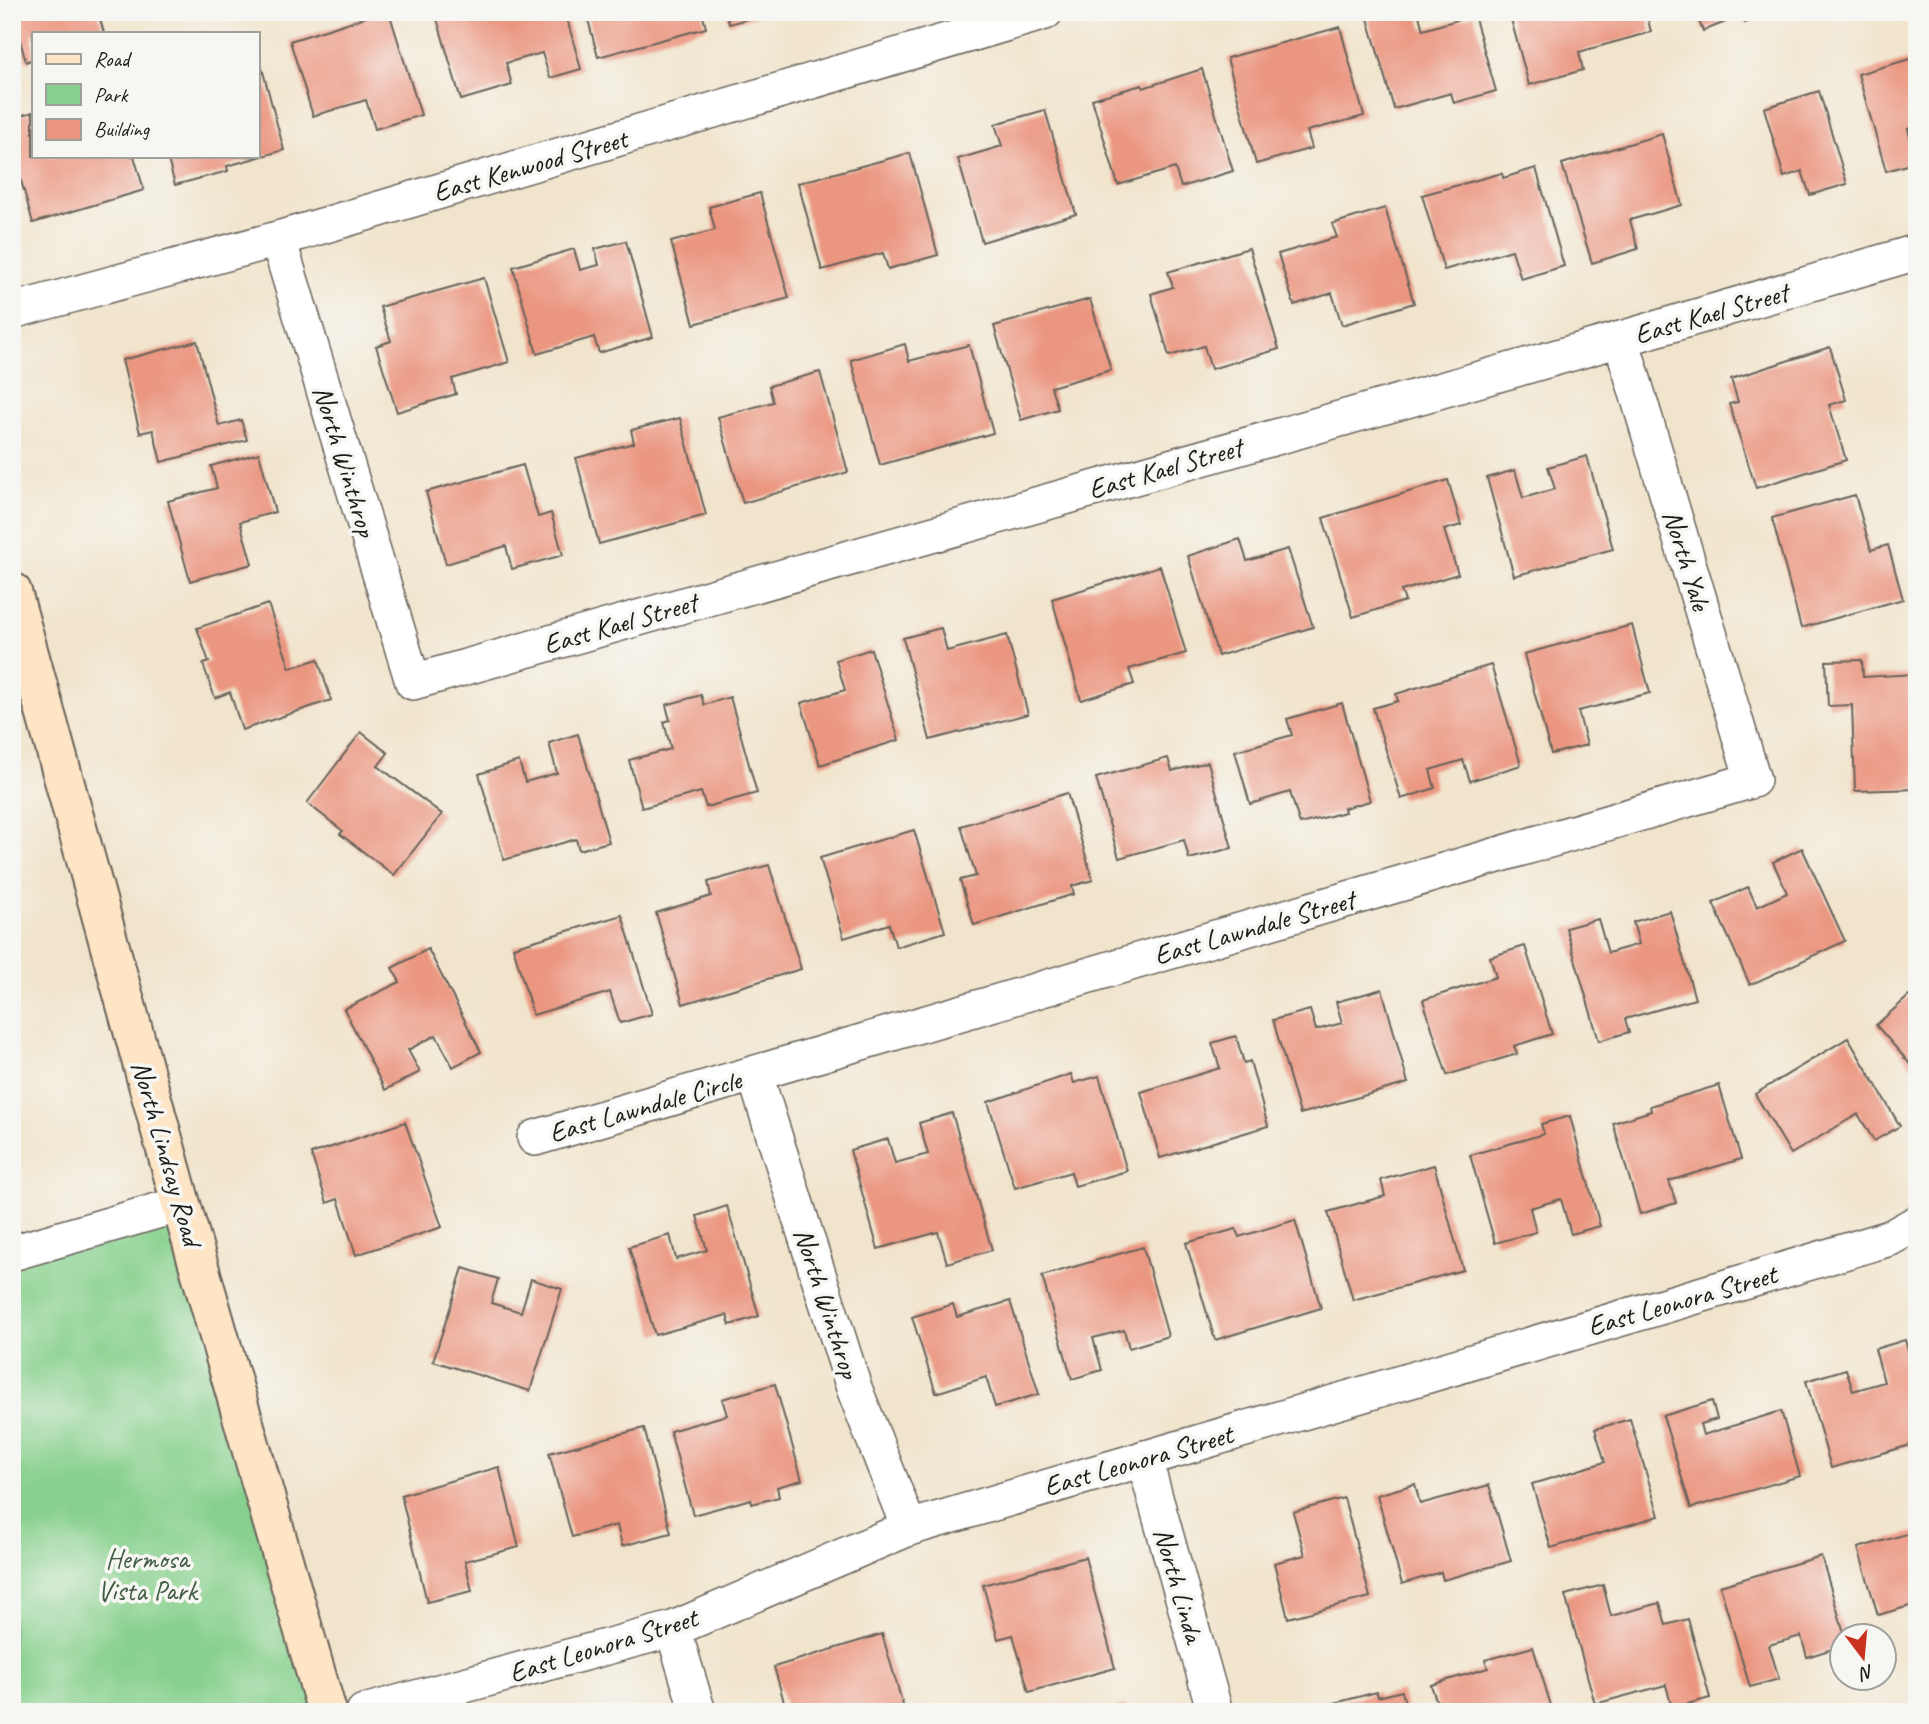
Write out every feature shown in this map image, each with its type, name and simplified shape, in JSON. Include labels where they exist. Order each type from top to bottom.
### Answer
[{"type":"main road","name":"North Lindsay Road","points":[[12,592],[181,1204],[327,1712]]},
{"type":"street","name":"East Kenwood Street","points":[[12,311],[278,239],[1045,12]]},
{"type":"street","name":"North Winthrop","points":[[278,239],[413,682]]},
{"type":"street","name":"East Kael Street","points":[[413,682],[1621,339],[1917,252]]},
{"type":"street","name":"North Yale","points":[[1621,339],[1753,780]]},
{"type":"street","name":"East Lawndale Street","points":[[755,1075],[1753,780]]},
{"type":"street","name":"North Winthrop","points":[[755,1075],[854,1388],[909,1528]]},
{"type":"street","name":"East Lawndale Circle","points":[[535,1138],[755,1075]]},
{"type":"street","points":[[12,1253],[181,1204]]},
{"type":"street","name":"East Leonora Street","points":[[364,1712],[673,1629],[909,1528],[1755,1279],[1890,1238],[1917,1223]]},
{"type":"street","name":"North Linda","points":[[1144,1458],[1215,1712]]},
{"type":"street","points":[[673,1629],[698,1712]]},
{"type":"green space","name":"Hermosa Vista Park","points":[[181,1204],[327,1712],[12,1712],[12,1253]]},
{"type":"building","points":[[12,12],[98,12],[104,32],[32,32],[32,59],[26,62]]},
{"type":"building","points":[[389,12],[421,115],[375,129],[366,100],[313,116],[290,41]]},
{"type":"building","points":[[435,12],[565,12],[581,69],[550,78],[542,53],[506,63],[512,85],[461,100]]},
{"type":"building","points":[[586,12],[702,12],[706,28],[598,57]]},
{"type":"building","points":[[726,12],[769,12],[769,13],[729,24]]},
{"type":"building","points":[[1378,12],[1418,12],[1423,30],[1474,15],[1496,91],[1454,103],[1451,93],[1394,109],[1367,15]]},
{"type":"building","points":[[1509,12],[1646,12],[1651,32],[1579,52],[1583,70],[1529,85]]},
{"type":"building","points":[[1695,12],[1770,12],[1745,23],[1741,16],[1703,31]]},
{"type":"building","points":[[1340,27],[1364,116],[1307,131],[1312,148],[1256,164],[1227,58]]},
{"type":"building","points":[[259,57],[284,150],[259,157]]},
{"type":"building","points":[[1917,57],[1917,127],[1908,129],[1917,162],[1886,171],[1858,74]]},
{"type":"building","points":[[1202,69],[1233,171],[1181,187],[1175,168],[1118,185],[1092,99],[1142,85],[1143,88]]},
{"type":"building","points":[[1819,91],[1847,184],[1810,195],[1802,171],[1784,177],[1764,108]]},
{"type":"building","points":[[1045,110],[1076,214],[982,242],[958,159],[1002,146],[995,124]]},
{"type":"building","points":[[32,112],[32,158],[135,158],[144,190],[33,223],[12,148],[12,118]]},
{"type":"building","points":[[1662,134],[1682,205],[1630,220],[1638,249],[1592,263],[1562,164]]},
{"type":"building","points":[[910,153],[938,255],[888,269],[883,253],[822,270],[798,183]]},
{"type":"building","points":[[168,158],[256,158],[227,166],[228,171],[175,185]]},
{"type":"building","points":[[1536,168],[1564,266],[1521,279],[1512,250],[1444,270],[1422,195],[1502,173],[1503,178]]},
{"type":"building","points":[[760,193],[789,298],[694,324],[671,242],[715,230],[709,207]]},
{"type":"building","points":[[1385,208],[1414,303],[1342,325],[1332,293],[1294,305],[1278,254],[1337,237],[1332,224]]},
{"type":"building","points":[[626,241],[653,337],[599,353],[594,337],[537,354],[513,267],[574,249],[580,270],[599,265],[595,249]]},
{"type":"building","points":[[1249,248],[1279,349],[1211,369],[1204,346],[1169,356],[1151,294],[1173,287],[1168,272]]},
{"type":"building","points":[[484,278],[509,362],[452,379],[456,394],[397,412],[376,346],[391,341],[380,307]]},
{"type":"building","points":[[1090,299],[1111,370],[1051,387],[1058,409],[1021,420],[994,326]]},
{"type":"building","points":[[197,341],[219,426],[241,420],[247,440],[161,462],[153,430],[140,433],[122,360]]},
{"type":"building","points":[[905,344],[909,361],[969,345],[993,433],[880,465],[851,360]]},
{"type":"building","points":[[1830,347],[1846,400],[1829,405],[1846,460],[1756,488],[1729,404],[1738,402],[1731,379]]},
{"type":"building","points":[[820,372],[848,472],[743,503],[718,417],[773,402],[769,386]]},
{"type":"building","points":[[680,418],[706,515],[599,544],[576,458],[634,443],[631,430]]},
{"type":"building","points":[[259,453],[275,512],[240,522],[252,564],[190,581],[168,501],[217,488],[211,466]]},
{"type":"building","points":[[1587,456],[1613,549],[1514,576],[1487,478],[1515,470],[1523,498],[1555,489],[1548,467]]},
{"type":"building","points":[[523,465],[538,517],[551,513],[563,555],[512,569],[506,546],[446,564],[426,492]]},
{"type":"building","points":[[1448,480],[1461,525],[1444,530],[1458,574],[1401,591],[1405,601],[1353,617],[1323,518]]},
{"type":"building","points":[[1855,495],[1871,550],[1888,545],[1903,599],[1801,628],[1772,518]]},
{"type":"building","points":[[1240,539],[1247,561],[1288,549],[1313,627],[1218,656],[1188,556]]},
{"type":"building","points":[[1160,566],[1186,653],[1129,669],[1134,684],[1081,700],[1052,599]]},
{"type":"building","points":[[268,604],[290,668],[318,659],[331,700],[242,730],[230,692],[215,698],[203,664],[209,662],[197,628]]},
{"type":"building","points":[[1632,625],[1650,693],[1578,711],[1587,745],[1551,754],[1524,654]]},
{"type":"building","points":[[941,628],[947,651],[1007,635],[1028,714],[930,740],[903,638]]},
{"type":"building","points":[[871,649],[899,740],[820,765],[801,703],[845,690],[836,660]]},
{"type":"building","points":[[1862,660],[1863,677],[1915,674],[1917,789],[1855,791],[1852,705],[1828,706],[1826,661]]},
{"type":"building","points":[[1491,665],[1521,765],[1470,781],[1463,760],[1430,770],[1435,788],[1401,799],[1373,708],[1398,701],[1396,694]]},
{"type":"building","points":[[701,695],[704,705],[730,697],[757,793],[706,807],[701,792],[642,808],[629,760],[671,749],[664,722],[670,720],[666,705]]},
{"type":"building","points":[[1342,703],[1370,801],[1344,808],[1345,812],[1300,824],[1290,792],[1250,804],[1235,751],[1292,735],[1287,719]]},
{"type":"building","points":[[361,732],[388,753],[378,766],[442,814],[394,875],[340,834],[343,831],[307,803]]},
{"type":"building","points":[[578,734],[609,842],[579,850],[576,839],[504,860],[479,774],[519,761],[525,782],[557,773],[549,743]]},
{"type":"building","points":[[1168,758],[1172,771],[1208,762],[1232,848],[1189,859],[1184,840],[1119,858],[1096,778]]},
{"type":"building","points":[[1067,793],[1093,880],[1072,886],[1074,894],[974,925],[960,880],[976,876],[961,826]]},
{"type":"building","points":[[914,830],[945,932],[896,947],[889,924],[844,938],[820,858]]},
{"type":"building","points":[[1802,848],[1845,941],[1750,985],[1713,903],[1748,887],[1757,907],[1787,893],[1773,862]]},
{"type":"building","points":[[769,865],[801,969],[683,1004],[656,913],[711,896],[708,882]]},
{"type":"building","points":[[1670,911],[1695,999],[1625,1019],[1629,1032],[1599,1041],[1566,928],[1598,919],[1608,953],[1639,944],[1633,922]]},
{"type":"building","points":[[622,915],[652,1014],[620,1023],[610,992],[533,1015],[513,947]]},
{"type":"building","points":[[1525,946],[1552,1034],[1514,1046],[1517,1054],[1447,1075],[1423,1000],[1496,977],[1490,957]]},
{"type":"building","points":[[428,949],[481,1052],[453,1067],[436,1035],[408,1050],[420,1072],[385,1090],[344,1009],[400,982],[392,968]]},
{"type":"building","points":[[1382,989],[1408,1083],[1300,1114],[1273,1020],[1310,1010],[1316,1030],[1342,1023],[1336,1002]]},
{"type":"building","points":[[1917,989],[1917,1072],[1876,1025]]},
{"type":"building","points":[[1236,1036],[1244,1063],[1250,1061],[1268,1126],[1160,1158],[1141,1092],[1220,1068],[1212,1043]]},
{"type":"building","points":[[1848,1038],[1900,1126],[1874,1141],[1858,1114],[1791,1154],[1755,1094]]},
{"type":"building","points":[[1071,1074],[1074,1083],[1099,1076],[1127,1171],[1075,1186],[1071,1172],[1015,1188],[988,1102]]},
{"type":"building","points":[[1719,1085],[1741,1159],[1669,1181],[1676,1203],[1640,1214],[1613,1123],[1651,1111],[1650,1106]]},
{"type":"building","points":[[952,1113],[992,1250],[947,1263],[938,1232],[878,1249],[850,1150],[888,1139],[895,1163],[928,1154],[919,1123]]},
{"type":"building","points":[[1570,1116],[1600,1226],[1571,1234],[1561,1199],[1530,1208],[1536,1232],[1495,1243],[1470,1155],[1544,1134],[1541,1124]]},
{"type":"building","points":[[405,1122],[442,1227],[356,1255],[338,1199],[327,1203],[311,1154]]},
{"type":"building","points":[[1434,1165],[1463,1270],[1353,1300],[1328,1212],[1385,1196],[1381,1180]]},
{"type":"building","points":[[727,1206],[759,1316],[730,1325],[727,1315],[655,1335],[629,1247],[670,1235],[676,1259],[707,1250],[697,1216]]},
{"type":"building","points":[[1295,1220],[1321,1308],[1215,1340],[1186,1243],[1236,1229],[1239,1237]]},
{"type":"building","points":[[1143,1247],[1168,1336],[1129,1348],[1124,1330],[1093,1338],[1102,1370],[1072,1379],[1042,1276]]},
{"type":"building","points":[[463,1268],[498,1279],[491,1303],[521,1312],[531,1279],[562,1289],[530,1391],[433,1361]]},
{"type":"building","points":[[1010,1301],[1039,1394],[995,1407],[986,1377],[936,1393],[912,1317],[953,1304],[957,1317]]},
{"type":"building","points":[[1905,1340],[1917,1380],[1917,1443],[1831,1468],[1806,1381],[1846,1369],[1853,1391],[1884,1382],[1875,1349]]},
{"type":"building","points":[[775,1384],[802,1480],[777,1487],[779,1497],[752,1504],[751,1499],[693,1515],[670,1431],[727,1415],[722,1399]]},
{"type":"building","points":[[1712,1401],[1717,1419],[1700,1424],[1703,1435],[1781,1411],[1800,1476],[1691,1508],[1663,1416]]},
{"type":"building","points":[[1630,1419],[1659,1516],[1551,1548],[1532,1484],[1605,1462],[1595,1429]]},
{"type":"building","points":[[644,1428],[671,1533],[622,1546],[617,1525],[572,1537],[549,1453]]},
{"type":"building","points":[[499,1467],[519,1547],[465,1561],[472,1591],[427,1602],[401,1495]]},
{"type":"building","points":[[1415,1484],[1420,1504],[1489,1485],[1511,1561],[1443,1580],[1441,1572],[1402,1584],[1377,1495]]},
{"type":"building","points":[[1344,1498],[1370,1597],[1288,1618],[1274,1563],[1305,1555],[1293,1512]]},
{"type":"building","points":[[1917,1531],[1917,1604],[1878,1615],[1858,1548]]},
{"type":"building","points":[[1821,1556],[1841,1622],[1828,1622],[1828,1650],[1807,1657],[1801,1636],[1769,1645],[1779,1679],[1750,1687],[1720,1586]]},
{"type":"building","points":[[1085,1557],[1115,1668],[1029,1692],[1013,1635],[998,1639],[983,1585]]},
{"type":"building","points":[[1603,1585],[1611,1616],[1660,1603],[1666,1625],[1688,1619],[1710,1698],[1672,1708],[1666,1685],[1595,1704],[1565,1595]]},
{"type":"building","points":[[882,1634],[905,1712],[787,1712],[774,1667]]},
{"type":"building","points":[[1533,1647],[1553,1712],[1440,1712],[1431,1685],[1488,1668],[1485,1660]]},
{"type":"building","points":[[1402,1691],[1407,1712],[1333,1712],[1331,1704],[1377,1692],[1378,1697]]},
{"type":"building","points":[[1126,1705],[1128,1712],[1107,1712],[1107,1711]]}]
